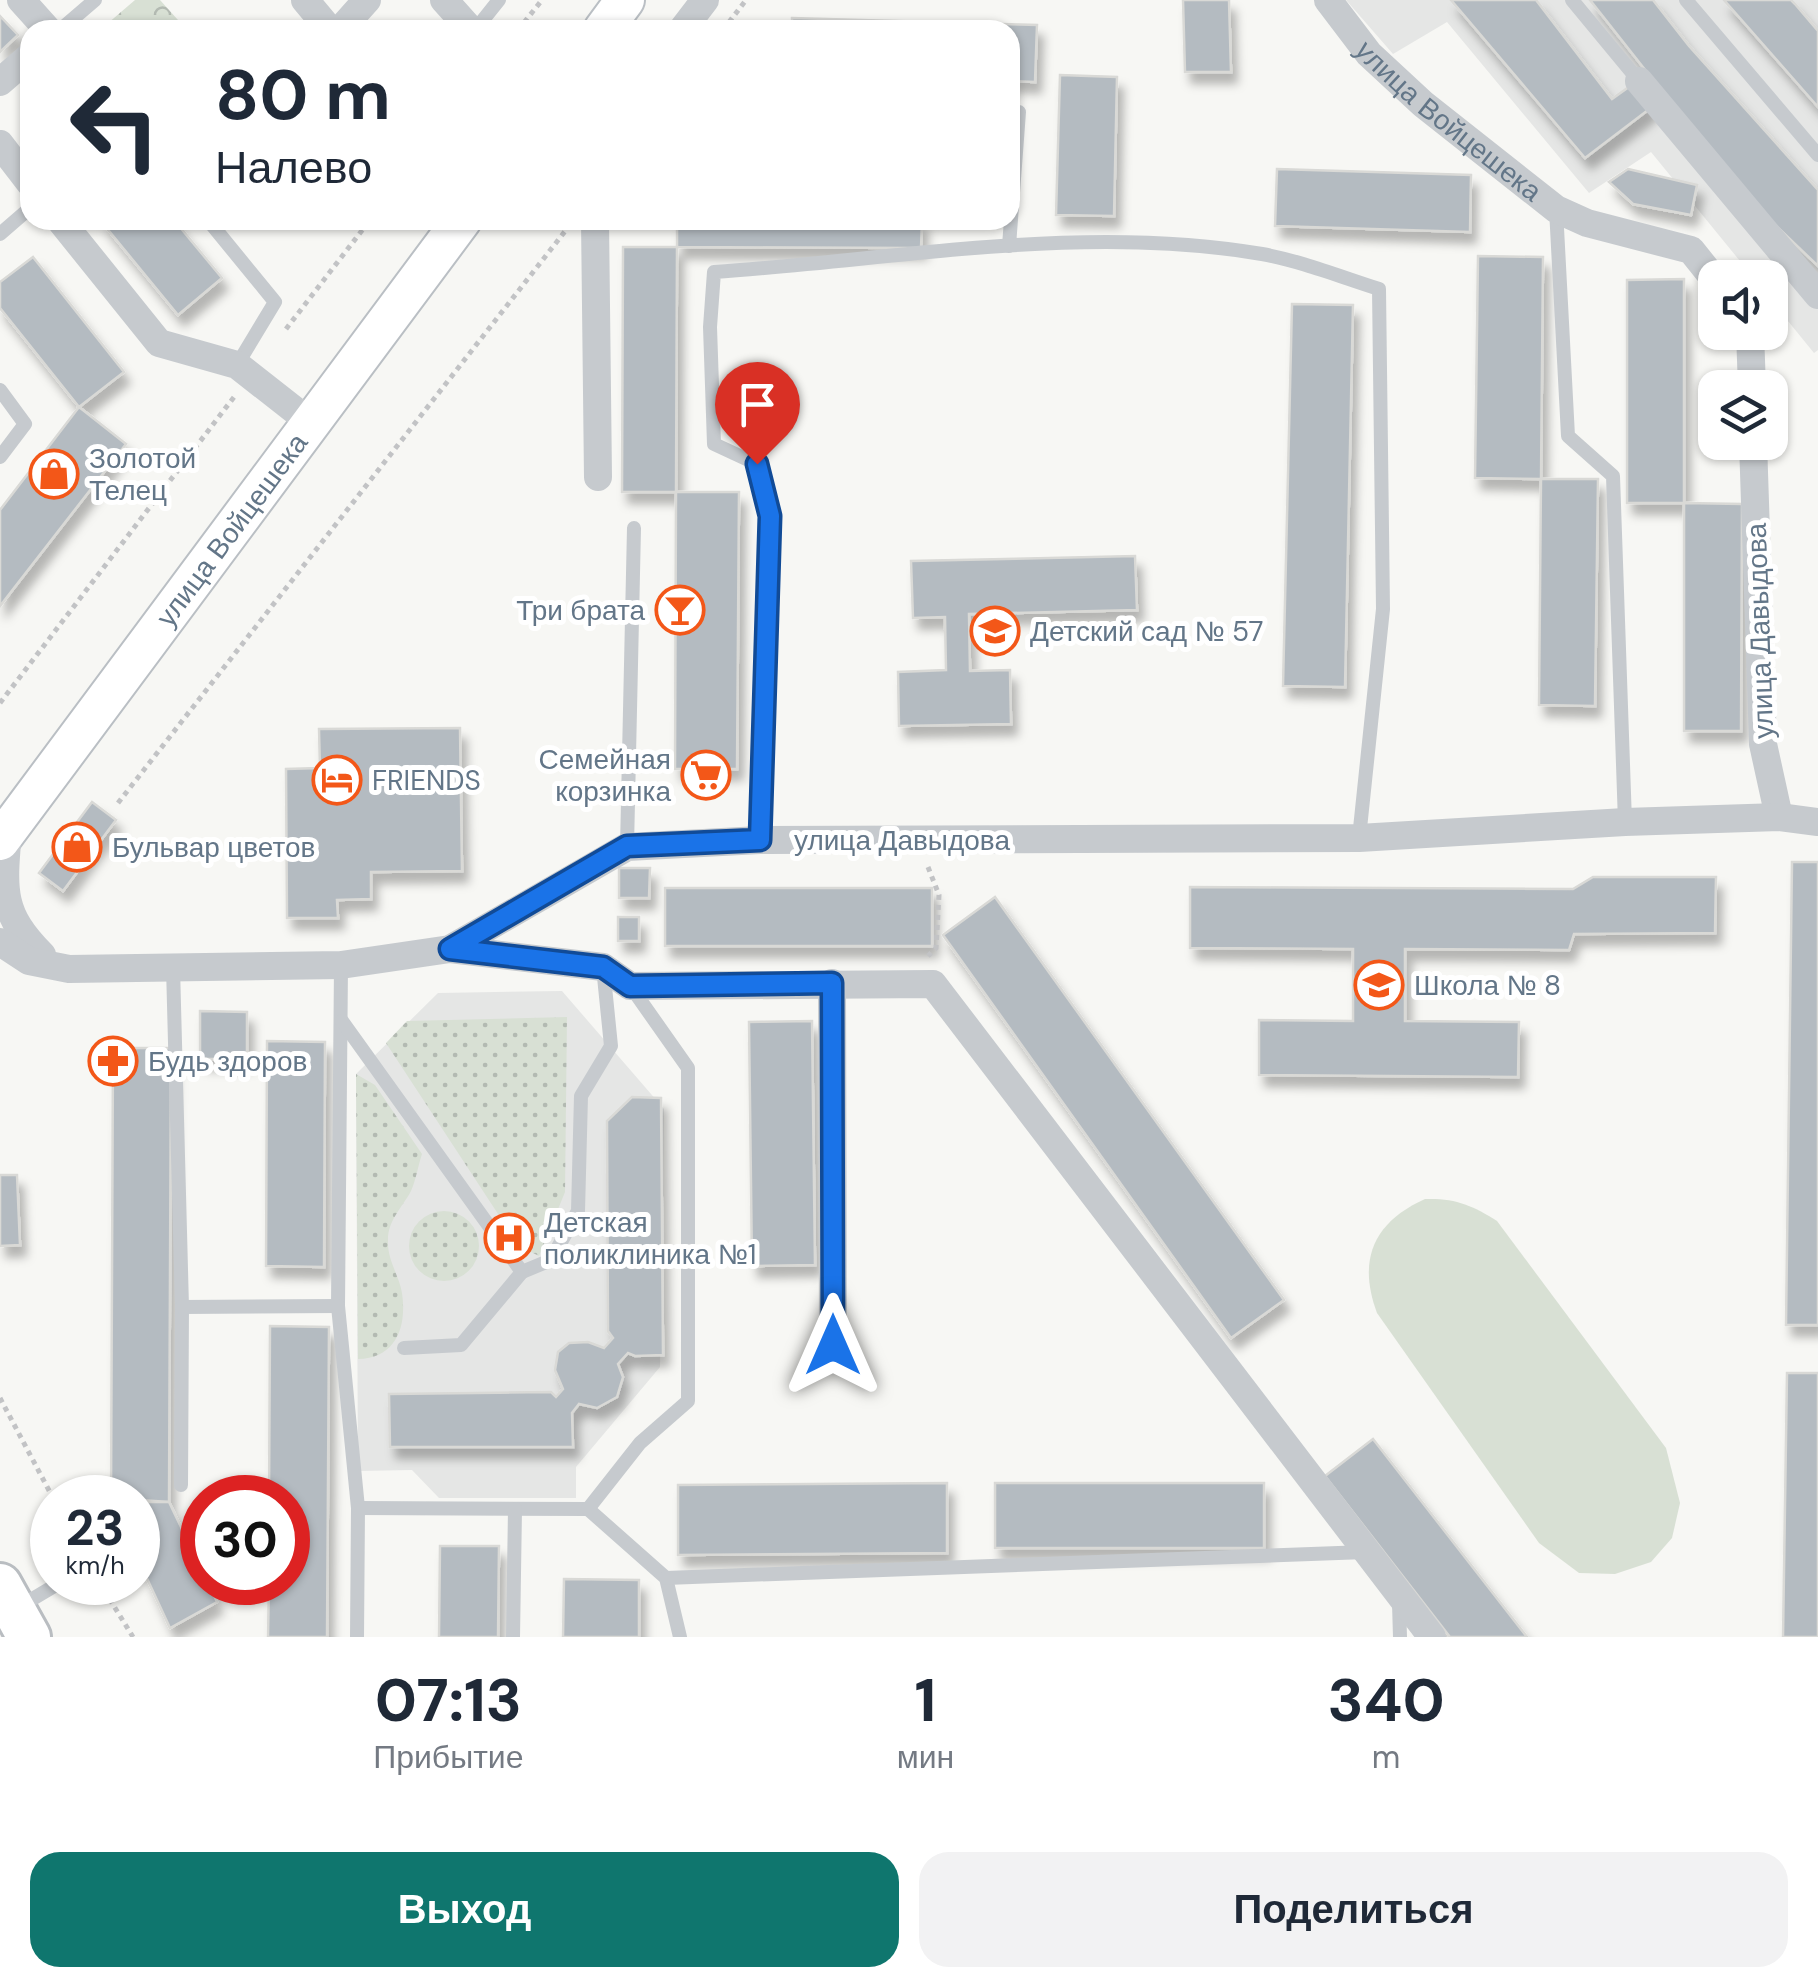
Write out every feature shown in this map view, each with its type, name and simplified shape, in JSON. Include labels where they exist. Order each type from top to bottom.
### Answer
[{"type":"main road","name":"улица Войцешека","points":[[4,836],[455,230]]},
{"type":"street","points":[[21,0],[39,20]]},
{"type":"street","points":[[304,0],[321,20]]},
{"type":"street","points":[[349,20],[366,0]]},
{"type":"street","points":[[444,0],[463,20]]},
{"type":"street","points":[[690,20],[706,0]]},
{"type":"street","name":"улица Войцешека","points":[[1328,0],[1368,54],[1422,104],[1556,209],[1588,223],[1691,250],[1699,260]]},
{"type":"street","points":[[0,82],[20,65]]},
{"type":"street","points":[[1640,81],[1818,295]]},
{"type":"street","points":[[0,144],[20,169]]},
{"type":"street","points":[[68,230],[160,343],[244,370],[310,423]]},
{"type":"street","points":[[594,230],[598,477]]},
{"type":"street","name":"улица Давыдова","points":[[1754,460],[1763,744],[1778,817]]},
{"type":"street","name":"улица Давыдова","points":[[0,942],[29,962],[69,970],[341,965],[450,949],[627,846],[760,840],[1359,838],[1624,822],[1778,817],[1818,822]]},
{"type":"street","points":[[4,836],[3,894],[7,916],[19,935],[52,963],[69,970]]},
{"type":"street","points":[[450,949],[603,967],[630,986],[933,984],[1432,1637]]},
{"type":"street","points":[[0,957],[29,962]]},
{"type":"street","points":[[832,983],[833,1345]]},
{"type":"lane","points":[[72,20],[95,0]]},
{"type":"lane","points":[[482,20],[499,0]]},
{"type":"lane","points":[[1572,0],[1640,81]]},
{"type":"lane","points":[[1686,0],[1818,155]]},
{"type":"lane","points":[[1556,209],[1568,436],[1614,476],[1624,822]]},
{"type":"lane","points":[[0,234],[20,217]]},
{"type":"lane","points":[[216,230],[275,302],[244,370]]},
{"type":"lane","points":[[1009,246],[1010,230]]},
{"type":"lane","points":[[760,840],[770,516],[757,464],[714,444],[710,327],[714,272],[1061,242],[1187,245],[1265,254],[1379,289],[1383,608],[1359,838]]},
{"type":"lane","points":[[0,390],[24,424],[0,457]]},
{"type":"lane","points":[[627,846],[634,528]]},
{"type":"lane","points":[[341,965],[338,1306],[358,1508],[357,1637]]},
{"type":"lane","points":[[173,966],[182,1307],[181,1475]]},
{"type":"lane","points":[[404,1348],[461,1345],[522,1272],[551,1260],[578,1211],[581,1096],[612,1046],[603,967]]},
{"type":"lane","points":[[588,1509],[640,1443],[688,1400],[688,1068],[630,986]]},
{"type":"lane","points":[[341,1021],[522,1272]]},
{"type":"lane","points":[[182,1307],[338,1306]]},
{"type":"lane","points":[[358,1508],[588,1509],[666,1578],[680,1637]]},
{"type":"lane","points":[[513,1637],[514,1509]]},
{"type":"lane","points":[[666,1578],[1366,1552]]},
{"type":"lane","points":[[1399,1596],[1400,1637]]},
{"type":"path","points":[[526,20],[542,0]]},
{"type":"path","points":[[730,20],[746,0]]},
{"type":"path","points":[[286,329],[362,230]]},
{"type":"path","points":[[118,802],[566,230]]},
{"type":"path","points":[[0,703],[244,370]]},
{"type":"path","points":[[900,984],[936,948],[940,895],[924,855]]},
{"type":"path","points":[[0,1398],[41,1475]]},
{"type":"path","points":[[113,1605],[133,1637]]},
{"type":"shaded area","points":[[1346,0],[1818,0],[1818,350],[1814,353],[1788,321],[1788,260],[1739,260],[1651,152],[1589,193],[1447,22],[1393,54]]},
{"type":"shaded area","name":"Детская поликлиника №1","points":[[562,991],[664,1109],[660,1367],[576,1467],[576,1498],[439,1498],[412,1470],[358,1471],[356,1074],[438,993]]},
{"type":"green space","points":[[135,0],[160,0],[178,20],[112,20]]},
{"type":"green space","points":[[567,1017],[565,1192],[539,1256],[519,1246],[386,1043],[407,1021]]},
{"type":"green space","points":[[356,1074],[375,1085],[422,1154],[411,1191],[389,1233],[389,1254],[402,1293],[400,1329],[382,1353],[358,1359]]},
{"type":"green space","points":[[1425,1199],[1463,1204],[1497,1221],[1666,1448],[1680,1503],[1672,1538],[1651,1562],[1615,1574],[1579,1573],[1539,1543],[1377,1313],[1369,1276],[1374,1244],[1393,1219]]},
{"type":"green space","points":[[444,1211],[468,1222],[479,1246],[468,1270],[444,1281],[420,1270],[409,1246],[420,1222]]},
{"type":"building","points":[[1183,0],[1229,0],[1231,72],[1185,72]]},
{"type":"building","points":[[1451,0],[1536,0],[1612,99],[1633,84],[1652,107],[1585,158]]},
{"type":"building","points":[[1590,0],[1653,0],[1818,190],[1818,266],[1743,194]]},
{"type":"building","points":[[1724,0],[1791,0],[1795,4],[1818,31],[1818,107]]},
{"type":"building","points":[[0,16],[18,35],[0,52]]},
{"type":"building","points":[[792,18],[862,20],[792,20]]},
{"type":"building","points":[[1020,25],[1037,25],[1035,82],[1020,81]]},
{"type":"building","points":[[1060,75],[1117,77],[1114,216],[1056,215]]},
{"type":"building","points":[[1277,169],[1471,175],[1470,232],[1275,226]]},
{"type":"building","points":[[1628,169],[1697,185],[1691,215],[1633,204],[1609,182]]},
{"type":"building","points":[[108,230],[182,230],[222,278],[178,315]]},
{"type":"building","points":[[677,230],[922,230],[921,248],[677,247]]},
{"type":"building","points":[[623,247],[677,247],[676,492],[622,492]]},
{"type":"building","points":[[1478,256],[1543,257],[1541,479],[1475,478]]},
{"type":"building","points":[[33,257],[124,372],[79,407],[0,308],[0,282]]},
{"type":"building","points":[[1684,279],[1684,503],[1627,503],[1627,280]]},
{"type":"building","points":[[1292,304],[1353,305],[1345,687],[1283,686]]},
{"type":"building","points":[[79,407],[126,444],[0,606],[0,510]]},
{"type":"building","points":[[1541,479],[1598,479],[1595,706],[1539,705]]},
{"type":"building","points":[[676,492],[739,492],[737,769],[675,769]]},
{"type":"building","points":[[1684,503],[1742,504],[1741,731],[1684,731]]},
{"type":"building","points":[[1135,556],[1137,610],[969,614],[970,671],[1010,670],[1011,724],[899,726],[898,672],[946,670],[945,617],[913,618],[911,561]]},
{"type":"building","points":[[460,728],[462,871],[371,872],[371,899],[337,900],[338,918],[287,918],[286,769],[320,768],[319,729]]},
{"type":"building","name":"Бульвар цветов","points":[[92,802],[116,820],[63,891],[39,873]]},
{"type":"building","points":[[1792,862],[1818,862],[1818,1325],[1786,1325]]},
{"type":"building","points":[[619,868],[650,868],[649,898],[619,898]]},
{"type":"building","name":"Школа № 8","points":[[1593,877],[1716,877],[1715,933],[1574,934],[1569,950],[1405,949],[1405,1021],[1519,1022],[1518,1077],[1259,1075],[1259,1020],[1353,1021],[1353,949],[1190,948],[1190,887],[1573,889]]},
{"type":"building","points":[[665,888],[932,888],[932,946],[665,946]]},
{"type":"building","points":[[995,897],[1284,1300],[1231,1338],[943,935]]},
{"type":"building","points":[[618,917],[639,917],[639,941],[618,941]]},
{"type":"building","points":[[200,1011],[247,1012],[247,1059],[200,1059]]},
{"type":"building","points":[[812,1021],[815,1265],[752,1266],[749,1022]]},
{"type":"building","points":[[267,1041],[325,1042],[324,1267],[266,1266]]},
{"type":"building","points":[[113,1048],[171,1048],[169,1502],[160,1501],[160,1475],[111,1475]]},
{"type":"building","points":[[632,1097],[661,1098],[663,1355],[628,1353],[618,1364],[623,1377],[617,1397],[597,1408],[579,1404],[572,1413],[573,1447],[390,1447],[389,1394],[551,1392],[556,1397],[563,1389],[555,1370],[558,1352],[569,1343],[588,1342],[604,1348],[613,1338],[608,1331],[607,1121]]},
{"type":"building","points":[[0,1175],[17,1175],[20,1245],[0,1246]]},
{"type":"building","points":[[270,1326],[329,1327],[327,1637],[268,1637],[269,1605],[310,1605],[310,1475],[269,1475]]},
{"type":"building","points":[[1787,1373],[1818,1373],[1818,1637],[1783,1637]]},
{"type":"building","points":[[1373,1439],[1527,1637],[1450,1637],[1325,1476]]},
{"type":"building","points":[[947,1483],[947,1553],[678,1555],[678,1485]]},
{"type":"building","points":[[995,1483],[1264,1483],[1264,1548],[995,1548]]},
{"type":"building","points":[[160,1502],[169,1502],[180,1525],[180,1605],[212,1605],[170,1628],[159,1605]]},
{"type":"building","points":[[440,1546],[499,1546],[498,1637],[439,1637]]},
{"type":"building","points":[[564,1579],[639,1580],[639,1637],[563,1637]]},
{"type":"place","name":"Золотой Телец","points":[[54,474]]},
{"type":"place","name":"Три брата","points":[[680,610]]},
{"type":"place","name":"Детский сад № 57","points":[[995,631]]},
{"type":"place","name":"Семейная корзинка","points":[[706,775]]},
{"type":"place","name":"FRIENDS","points":[[337,780]]},
{"type":"place","name":"Бульвар цветов","points":[[77,847]]},
{"type":"place","name":"Школа № 8","points":[[1379,985]]},
{"type":"place","name":"Будь здоров","points":[[113,1061]]},
{"type":"place","name":"Детская поликлиника №1","points":[[509,1238]]},
{"type":"route","points":[[757,464],[770,516],[760,840],[627,846],[450,949],[603,967],[630,986],[832,983],[833,1345]]}]
